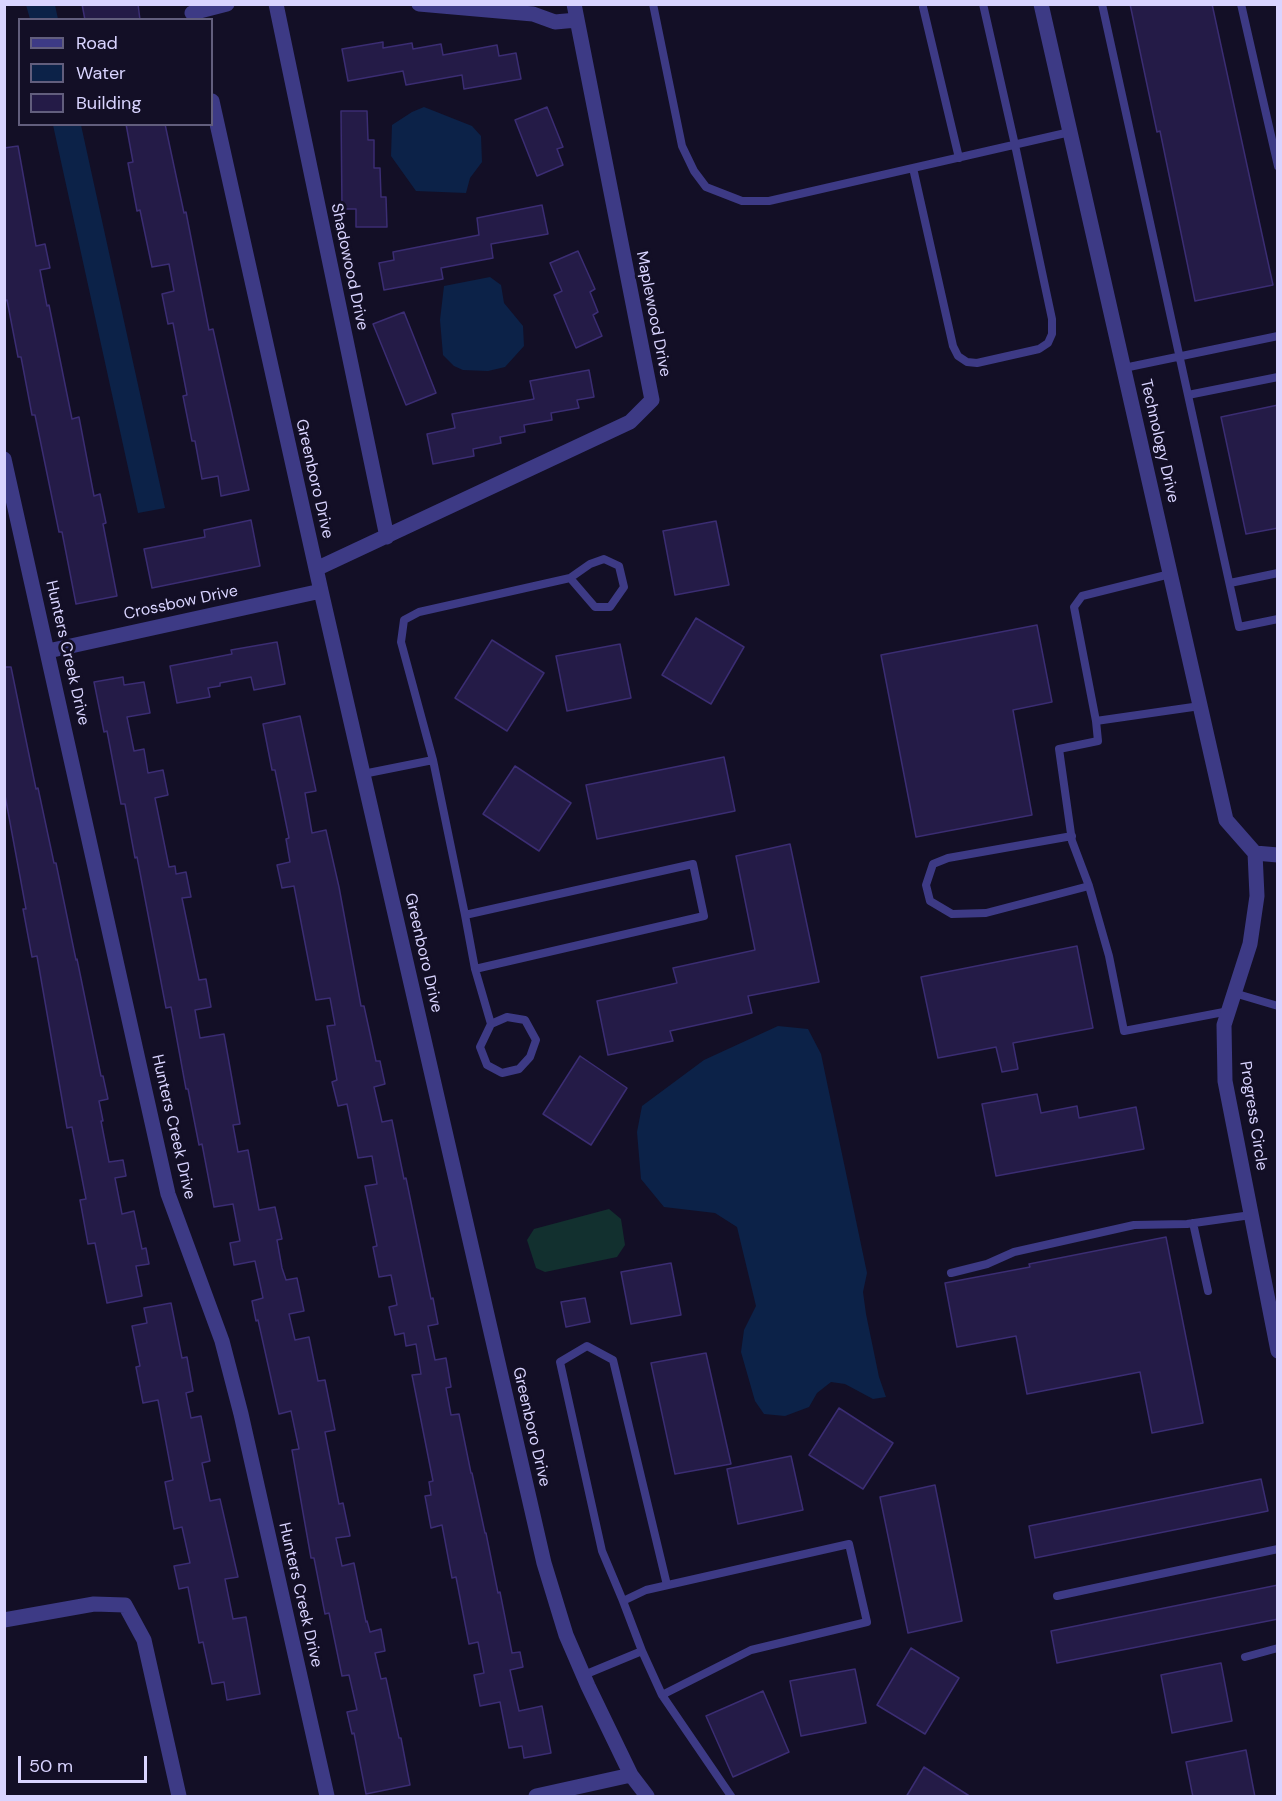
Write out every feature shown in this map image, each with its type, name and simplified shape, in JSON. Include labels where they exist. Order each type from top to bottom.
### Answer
[{"type":"street","points":[[192,12],[227,4]]},
{"type":"street","name":"Shadowood Drive","points":[[276,4],[387,537]]},
{"type":"street","points":[[419,4],[533,14],[555,22],[575,12]]},
{"type":"street","name":"Technology Drive","points":[[1041,4],[1226,820],[1254,853]]},
{"type":"street","name":"Maplewood Drive","points":[[316,569],[630,422],[652,400],[575,12]]},
{"type":"street","name":"Greenboro Drive","points":[[213,105],[316,569],[544,1563],[566,1635],[631,1775],[647,1797]]},
{"type":"street","name":"Hunters Creek Drive","points":[[4,459],[168,1194],[222,1341],[241,1414],[327,1797]]},
{"type":"street","name":"Crossbow Drive","points":[[48,651],[321,591]]},
{"type":"street","points":[[1254,853],[1278,855]]},
{"type":"street","name":"Progress Circle","points":[[1254,853],[1257,896],[1250,944],[1224,1025],[1226,1081],[1278,1351]]},
{"type":"street","points":[[4,1620],[94,1604],[125,1605],[144,1641],[179,1797]]},
{"type":"street","points":[[536,1797],[631,1775]]},
{"type":"lane","points":[[653,4],[682,146],[694,171],[706,187],[742,201],[769,201],[1070,132]]},
{"type":"lane","points":[[913,168],[953,346],[958,356],[967,362],[977,363],[1039,349],[1048,343],[1052,334],[1052,319],[983,4]]},
{"type":"lane","points":[[1102,4],[1239,627],[1278,618]]},
{"type":"lane","points":[[1241,4],[1278,166]]},
{"type":"lane","points":[[923,7],[958,158]]},
{"type":"lane","points":[[1124,368],[1278,336]]},
{"type":"lane","points":[[1188,396],[1278,377]]},
{"type":"lane","points":[[491,1024],[507,1017],[525,1020],[536,1040],[531,1058],[519,1069],[502,1073],[487,1065],[480,1047],[491,1024],[475,969],[433,760],[401,642],[404,620],[419,612],[570,578],[590,564],[604,559],[619,566],[624,588],[610,607],[595,607],[570,578]]},
{"type":"lane","points":[[1230,583],[1278,573]]},
{"type":"lane","points":[[1170,574],[1082,596],[1074,607],[1098,741],[1059,749],[1072,836],[1109,956],[1124,1031],[1229,1011]]},
{"type":"lane","points":[[1096,721],[1200,706]]},
{"type":"lane","points":[[363,774],[433,760]]},
{"type":"lane","points":[[1072,836],[948,858],[933,864],[926,885],[930,901],[952,914],[986,913],[1089,886]]},
{"type":"lane","points":[[465,915],[693,864],[704,915],[475,969]]},
{"type":"lane","points":[[1234,993],[1278,1006]]},
{"type":"lane","points":[[951,1273],[987,1264],[1014,1252],[1134,1225],[1193,1223],[1251,1215]]},
{"type":"lane","points":[[1193,1223],[1208,1291]]},
{"type":"lane","points":[[667,1585],[613,1360],[587,1346],[560,1362],[602,1551],[662,1695],[731,1797]]},
{"type":"lane","points":[[623,1601],[646,1590],[849,1544],[867,1622],[751,1650],[662,1695]]},
{"type":"lane","points":[[1057,1596],[1278,1549]]},
{"type":"lane","points":[[1245,1657],[1278,1648]]},
{"type":"lane","points":[[584,1675],[642,1651]]},
{"type":"green space","points":[[609,1209],[621,1219],[625,1245],[617,1257],[545,1272],[536,1268],[527,1240],[534,1229]]},
{"type":"water","points":[[26,5],[55,5],[58,18],[30,18]]},
{"type":"water","points":[[424,107],[472,126],[481,136],[482,162],[470,178],[466,193],[416,191],[391,156],[392,125]]},
{"type":"water","points":[[53,126],[81,126],[165,508],[138,513]]},
{"type":"water","points":[[490,277],[501,285],[504,303],[523,326],[524,346],[505,367],[488,371],[463,370],[454,366],[443,355],[440,320],[444,286]]},
{"type":"water","points":[[778,1026],[808,1029],[821,1054],[867,1273],[863,1292],[866,1314],[879,1377],[886,1397],[873,1399],[845,1384],[831,1382],[817,1393],[809,1407],[785,1416],[764,1414],[755,1401],[741,1352],[744,1330],[756,1306],[737,1227],[715,1213],[664,1207],[641,1179],[637,1132],[642,1106],[704,1060]]},
{"type":"building","points":[[82,4],[138,4],[140,18],[85,18]]},
{"type":"building","points":[[1130,4],[1212,4],[1273,285],[1195,301],[1160,131],[1157,132]]},
{"type":"building","points":[[383,42],[383,48],[412,43],[413,49],[441,44],[443,55],[497,45],[499,56],[516,53],[521,79],[464,89],[462,75],[406,85],[403,71],[348,81],[342,49]]},
{"type":"building","points":[[547,107],[563,147],[557,149],[563,165],[537,176],[515,120]]},
{"type":"building","points":[[341,111],[367,111],[368,140],[374,140],[374,168],[380,168],[381,197],[386,197],[387,227],[356,227],[356,209],[342,209]]},
{"type":"building","points":[[126,126],[165,126],[184,213],[186,212],[209,330],[213,329],[249,490],[221,496],[218,476],[202,479],[183,396],[187,395],[173,323],[168,324],[162,294],[174,291],[169,264],[152,267],[140,210],[137,211],[128,163],[133,162]]},
{"type":"building","points":[[18,146],[36,246],[45,244],[50,268],[40,270],[47,306],[49,305],[72,419],[79,417],[94,496],[100,494],[106,523],[103,524],[117,596],[76,604],[35,415],[32,415],[7,300],[4,301],[4,148]]},
{"type":"building","points":[[542,205],[548,234],[491,244],[493,258],[441,268],[443,279],[384,290],[379,263],[394,260],[393,252],[479,235],[477,218]]},
{"type":"building","points":[[578,251],[595,289],[590,292],[598,312],[593,315],[602,336],[576,348],[554,295],[562,291],[550,263]]},
{"type":"building","points":[[404,312],[436,393],[406,405],[373,324]]},
{"type":"building","points":[[589,370],[594,397],[577,400],[579,408],[551,413],[552,420],[524,425],[525,432],[500,437],[501,443],[473,449],[474,456],[433,464],[427,434],[455,428],[452,414],[534,399],[530,381]]},
{"type":"building","points":[[1278,405],[1278,528],[1246,534],[1221,417]]},
{"type":"building","points":[[251,520],[260,566],[152,588],[144,549],[205,537],[204,530]]},
{"type":"building","points":[[716,521],[729,585],[675,595],[663,531]]},
{"type":"building","points":[[696,618],[744,647],[711,704],[662,675]]},
{"type":"building","points":[[1037,625],[1052,702],[1013,710],[1032,815],[916,837],[881,655]]},
{"type":"building","points":[[492,640],[544,673],[507,731],[455,698]]},
{"type":"building","points":[[277,642],[285,684],[254,690],[251,677],[220,683],[220,686],[208,688],[210,697],[177,703],[170,666],[232,654],[231,650]]},
{"type":"building","points":[[620,644],[631,698],[567,711],[556,656]]},
{"type":"building","points":[[4,667],[11,667],[36,789],[38,788],[54,863],[56,863],[101,1076],[103,1076],[108,1099],[99,1101],[109,1162],[123,1160],[126,1176],[115,1178],[122,1214],[134,1211],[142,1249],[146,1248],[149,1264],[136,1266],[142,1296],[107,1303],[95,1243],[88,1244],[80,1200],[86,1199],[72,1127],[67,1128],[37,956],[32,957],[23,909],[26,909],[4,790]]},
{"type":"building","points":[[123,677],[124,685],[144,682],[150,713],[127,717],[134,751],[144,749],[148,773],[163,770],[168,795],[155,798],[169,867],[175,866],[176,874],[186,872],[191,897],[182,898],[199,980],[206,979],[211,1007],[195,1010],[200,1038],[224,1034],[240,1124],[233,1125],[238,1152],[248,1150],[259,1210],[275,1207],[282,1239],[277,1240],[282,1268],[286,1280],[297,1278],[304,1311],[289,1314],[295,1340],[309,1337],[318,1381],[325,1380],[335,1430],[325,1432],[339,1504],[343,1503],[350,1536],[336,1538],[342,1566],[354,1563],[370,1632],[381,1629],[385,1651],[375,1653],[381,1679],[386,1678],[410,1785],[366,1794],[354,1733],[352,1734],[347,1712],[357,1710],[349,1675],[342,1676],[329,1613],[325,1614],[314,1558],[311,1558],[292,1450],[299,1449],[291,1411],[279,1414],[258,1320],[256,1321],[252,1301],[263,1298],[255,1261],[234,1265],[230,1243],[240,1241],[233,1204],[214,1207],[202,1144],[199,1145],[188,1089],[186,1089],[171,1007],[166,1008],[125,804],[121,804],[107,731],[104,732],[94,682]]},
{"type":"building","points":[[300,716],[316,791],[305,793],[312,833],[326,830],[361,1006],[364,1006],[376,1061],[380,1061],[385,1084],[374,1087],[382,1122],[392,1120],[431,1299],[433,1298],[438,1324],[428,1326],[435,1360],[446,1358],[451,1387],[446,1388],[451,1415],[459,1414],[512,1653],[520,1652],[523,1667],[510,1670],[519,1711],[542,1706],[551,1753],[524,1758],[522,1746],[509,1748],[500,1702],[480,1706],[474,1675],[484,1673],[478,1642],[469,1644],[456,1577],[452,1578],[442,1525],[431,1528],[425,1496],[431,1495],[429,1482],[433,1481],[412,1375],[421,1374],[416,1344],[406,1346],[404,1333],[395,1335],[389,1307],[397,1305],[391,1275],[379,1277],[373,1247],[377,1246],[365,1186],[377,1184],[372,1156],[358,1158],[347,1104],[338,1106],[332,1082],[337,1080],[327,1026],[335,1025],[330,998],[316,1000],[294,886],[282,888],[277,865],[290,862],[286,839],[289,838],[263,724]]},
{"type":"building","points":[[724,757],[735,811],[597,839],[586,785]]},
{"type":"building","points":[[515,766],[571,803],[539,851],[483,814]]},
{"type":"building","points":[[790,844],[819,982],[748,996],[752,1013],[670,1031],[673,1041],[608,1055],[597,1001],[677,983],[673,968],[755,950],[736,856]]},
{"type":"building","points":[[1077,946],[1093,1028],[1013,1043],[1018,1069],[1002,1072],[996,1047],[938,1058],[921,977]]},
{"type":"building","points":[[580,1056],[627,1088],[591,1145],[543,1114]]},
{"type":"building","points":[[1037,1094],[1041,1113],[1077,1106],[1079,1118],[1136,1107],[1144,1149],[996,1176],[982,1104]]},
{"type":"building","points":[[1166,1237],[1203,1423],[1152,1433],[1140,1372],[1027,1394],[1016,1336],[957,1347],[945,1283]]},
{"type":"building","points":[[671,1263],[681,1315],[631,1324],[621,1272]]},
{"type":"building","points":[[585,1298],[590,1322],[566,1327],[561,1302]]},
{"type":"building","points":[[171,1303],[182,1358],[187,1357],[193,1391],[186,1393],[191,1418],[201,1416],[210,1461],[202,1463],[210,1501],[220,1499],[238,1577],[225,1579],[233,1619],[246,1617],[260,1694],[227,1700],[224,1682],[212,1684],[203,1642],[199,1643],[188,1587],[179,1589],[174,1566],[190,1563],[182,1527],[174,1529],[165,1482],[173,1480],[158,1400],[143,1403],[136,1367],[140,1366],[132,1326],[147,1323],[144,1308]]},
{"type":"building","points":[[706,1353],[731,1464],[675,1474],[651,1363]]},
{"type":"building","points":[[839,1408],[893,1443],[863,1489],[809,1455]]},
{"type":"building","points":[[791,1456],[803,1510],[738,1524],[727,1469]]},
{"type":"building","points":[[1261,1479],[1268,1511],[1035,1558],[1029,1526]]},
{"type":"building","points":[[935,1485],[962,1621],[908,1633],[880,1497]]},
{"type":"building","points":[[1278,1585],[1278,1619],[1057,1663],[1051,1631]]},
{"type":"building","points":[[911,1648],[959,1678],[925,1734],[877,1705]]},
{"type":"building","points":[[1221,1663],[1232,1721],[1172,1733],[1161,1675]]},
{"type":"building","points":[[855,1669],[866,1723],[801,1736],[790,1681]]},
{"type":"building","points":[[763,1691],[789,1752],[733,1777],[706,1716]]},
{"type":"building","points":[[1246,1750],[1255,1797],[1193,1797],[1186,1762]]},
{"type":"building","points":[[924,1767],[971,1797],[906,1797]]}]
